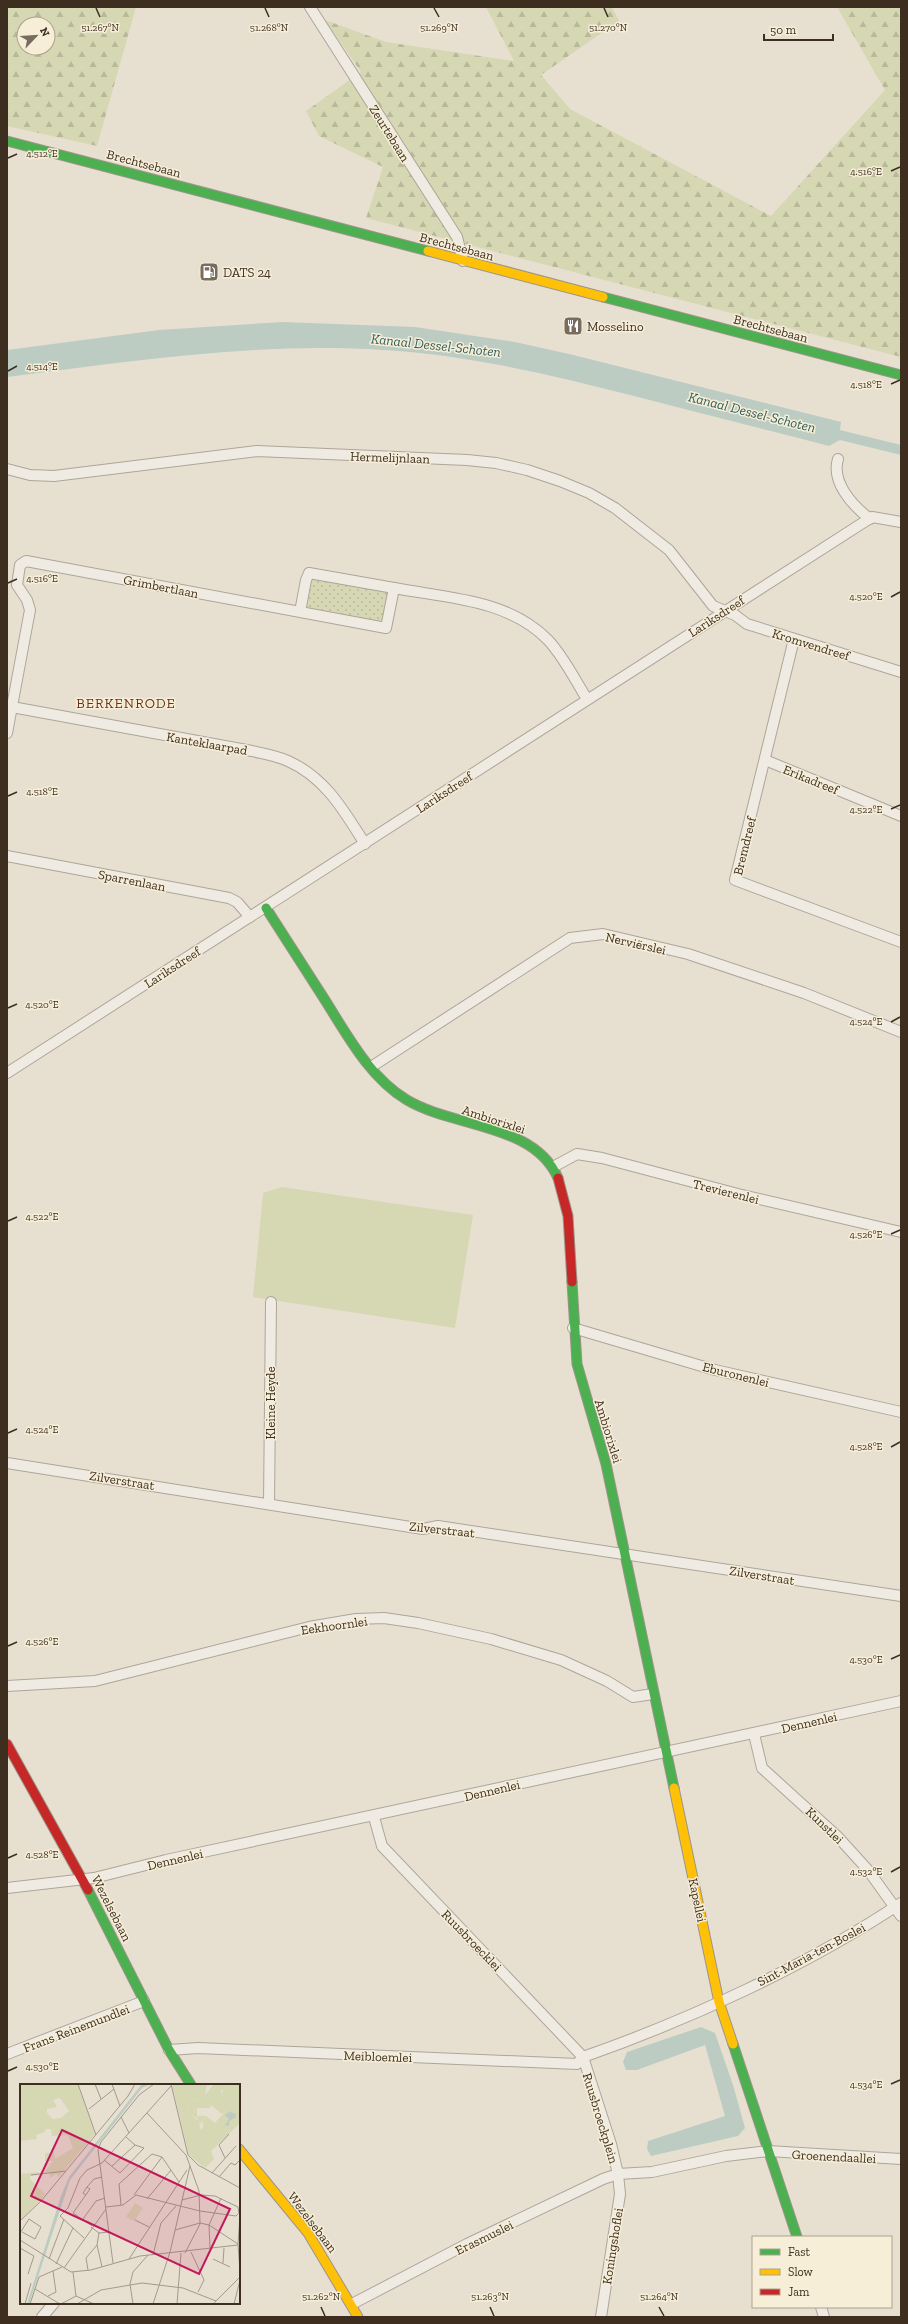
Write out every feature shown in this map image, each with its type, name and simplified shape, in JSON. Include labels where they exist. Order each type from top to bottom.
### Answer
[{"type":"street","name":"Zeurtebaan","points":[[310,7],[457,237],[463,261]]},
{"type":"street","name":"Brechtsebaan","points":[[7,141],[901,375]]},
{"type":"street","name":"Hermelijnlaan","points":[[7,469],[30,475],[54,476],[257,451],[468,460],[496,463],[527,470],[560,481],[589,493],[615,508],[669,550],[713,606],[723,611]]},
{"type":"street","points":[[838,459],[835,467],[842,488],[855,507],[870,518],[872,517],[901,522]]},
{"type":"street","name":"Lariksdreef","points":[[7,1073],[266,908],[723,611],[870,518]]},
{"type":"street","name":"Grimbertlaan","points":[[12,707],[30,610],[27,600],[17,585],[20,565],[26,560],[386,628],[394,588]]},
{"type":"street","points":[[300,612],[306,580],[309,573],[484,604],[522,619],[549,641],[587,699]]},
{"type":"street","name":"Kromvendreef","points":[[723,611],[735,614],[748,624],[901,672]]},
{"type":"street","name":"Bremdreef","points":[[794,639],[735,880],[901,942]]},
{"type":"street","points":[[7,733],[12,707]]},
{"type":"street","name":"Kanteklaarpad","points":[[12,707],[252,751],[288,760],[307,771],[331,792],[365,844]]},
{"type":"street","name":"Erikadreef","points":[[765,760],[901,816]]},
{"type":"street","name":"Sparrenlaan","points":[[7,856],[229,898],[237,902],[250,917]]},
{"type":"street","name":"Ambiorixlei","points":[[266,908],[371,1067],[388,1086],[407,1100],[434,1113],[519,1138],[536,1150],[553,1167],[565,1195],[568,1216],[576,1364],[606,1464],[625,1556]]},
{"type":"street","name":"Nerviërslei","points":[[371,1067],[570,938],[603,934],[688,954],[804,993],[901,1032]]},
{"type":"street","name":"Trevierenlei","points":[[553,1167],[577,1154],[602,1158],[738,1194],[901,1232]]},
{"type":"street","name":"Kleine Heyde","points":[[269,1504],[271,1302]]},
{"type":"street","name":"Eburonenlei","points":[[573,1328],[715,1370],[901,1412]]},
{"type":"street","name":"Zilverstraat","points":[[7,1463],[423,1529],[438,1526],[625,1556],[901,1596]]},
{"type":"street","name":"Kapellei","points":[[625,1556],[719,2002],[797,2236]]},
{"type":"street","name":"Eekhoornlei","points":[[7,1686],[95,1681],[309,1627],[356,1619],[384,1618],[418,1622],[491,1639],[561,1660],[607,1681],[633,1697],[653,1694]]},
{"type":"street","name":"Dennenlei","points":[[7,1888],[94,1878],[166,1860],[374,1817],[665,1751],[754,1734],[901,1701]]},
{"type":"street","name":"Kunstlei","points":[[754,1734],[762,1768],[838,1837],[898,1905],[901,1916]]},
{"type":"street","name":"Wezelsebaan","points":[[7,1744],[83,1879],[144,2001],[170,2050],[190,2084]]},
{"type":"street","name":"Ruusbroecklei","points":[[374,1817],[382,1846],[583,2057]]},
{"type":"street","name":"Sint-Maria-ten-Boslei","points":[[719,2002],[809,1957],[898,1905]]},
{"type":"street","name":"Frans Reinemundlei","points":[[7,2054],[144,2001]]},
{"type":"street","name":"Ruusbroeckplein","points":[[719,2002],[583,2057],[611,2144],[618,2174],[652,2172],[726,2156],[768,2151]]},
{"type":"street","name":"Meibloemlei","points":[[170,2050],[198,2048],[577,2064],[583,2057]]},
{"type":"street","name":"Wezelsebaan","points":[[240,2150],[308,2233],[352,2304],[358,2317]]},
{"type":"street","name":"Groenendaallei","points":[[768,2151],[901,2159]]},
{"type":"street","name":"Erasmuslei","points":[[352,2304],[467,2244],[603,2179],[618,2174]]},
{"type":"street","name":"Koningshoflei","points":[[601,2317],[620,2194],[618,2174]]},
{"type":"street","points":[[42,2317],[53,2304]]},
{"type":"green space","points":[[7,7],[136,7],[97,146],[7,126]]},
{"type":"green space","points":[[486,7],[612,7],[619,21],[541,75],[570,109],[771,216],[885,90],[837,7],[901,7],[901,357],[366,218],[383,167],[319,136],[306,111],[361,72],[325,20],[386,42],[514,61]]},
{"type":"green space","points":[[311,577],[389,592],[382,623],[305,609]]},
{"type":"green space","points":[[282,1187],[473,1215],[455,1328],[253,1297],[263,1193]]},
{"type":"water","name":"Kanaal Dessel-Schoten","points":[[283,322],[415,327],[515,342],[569,354],[841,422],[840,430],[901,445],[901,455],[840,440],[829,446],[603,388],[510,367],[447,356],[383,350],[336,348],[289,349],[195,354],[7,377],[7,350],[159,330]]},
{"type":"water","points":[[701,2027],[715,2033],[733,2085],[745,2128],[738,2136],[651,2156],[647,2149],[648,2141],[725,2116],[705,2045],[637,2070],[626,2070],[623,2062],[627,2052]]},
{"type":"traffic: fast","points":[[7,141],[428,251]]},
{"type":"traffic: fast","points":[[603,297],[901,375]]},
{"type":"traffic: fast","points":[[266,908],[360,1055],[382,1080],[407,1100],[426,1109],[491,1129],[512,1137],[531,1147],[547,1160],[558,1178]]},
{"type":"traffic: fast","points":[[572,1282],[577,1364],[606,1464],[674,1788]]},
{"type":"traffic: fast","points":[[88,1890],[169,2050],[190,2084]]},
{"type":"traffic: fast","points":[[733,2044],[797,2236]]},
{"type":"traffic: slow","points":[[428,251],[603,297]]},
{"type":"traffic: slow","points":[[674,1788],[719,2002],[733,2044]]},
{"type":"traffic: slow","points":[[240,2150],[308,2233],[358,2317]]},
{"type":"traffic: jam","points":[[558,1178],[568,1216],[572,1282]]},
{"type":"traffic: jam","points":[[7,1744],[88,1890]]},
{"type":"place","name":"DATS 24","points":[[209,272]]},
{"type":"place","name":"Mosselino","points":[[573,326]]},
{"type":"district","name":"BERKENRODE","points":[[126,703]]}]
